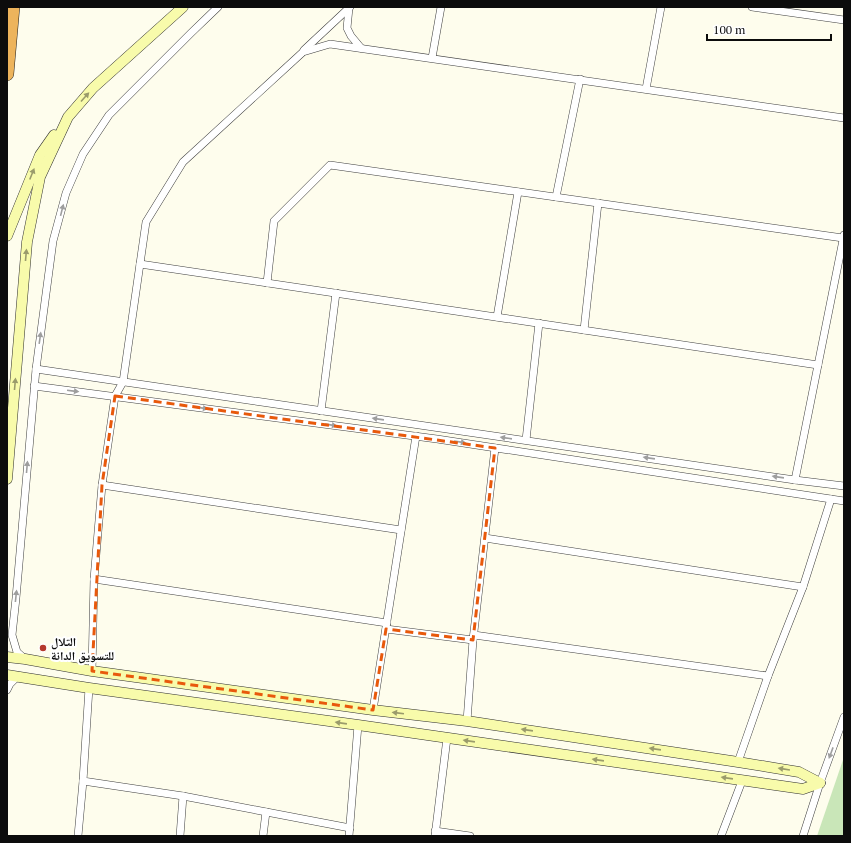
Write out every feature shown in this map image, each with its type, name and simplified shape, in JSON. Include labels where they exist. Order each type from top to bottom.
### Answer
[{"type":"highway","points":[[7,74],[13,7]]},
{"type":"street","points":[[7,236],[40,155],[68,117],[93,88],[183,7]]},
{"type":"street","points":[[25,659],[17,652],[12,635],[36,369],[54,241],[66,193],[83,154],[108,115],[218,7]]},
{"type":"street","points":[[349,7],[347,28],[351,36],[361,48]]},
{"type":"street","points":[[92,671],[94,579],[102,485],[115,396],[123,382],[146,222],[183,162],[303,52],[349,7]]},
{"type":"street","points":[[432,58],[441,7]]},
{"type":"street","points":[[646,89],[661,7]]},
{"type":"street","points":[[752,7],[844,20]]},
{"type":"street","points":[[303,52],[330,44],[844,118]]},
{"type":"street","points":[[556,198],[580,80]]},
{"type":"street","points":[[7,479],[27,242],[40,177],[68,117]]},
{"type":"street","points":[[267,283],[274,221],[330,165],[598,204],[844,237],[796,480]]},
{"type":"street","points":[[497,317],[518,192]]},
{"type":"street","points":[[584,330],[598,204]]},
{"type":"street","points":[[140,264],[818,365]]},
{"type":"street","points":[[321,411],[336,293]]},
{"type":"street","points":[[526,440],[539,323]]},
{"type":"street","points":[[36,369],[844,486]]},
{"type":"street","points":[[34,386],[416,436],[844,501]]},
{"type":"street","points":[[373,710],[416,436]]},
{"type":"street","points":[[467,721],[474,638],[495,448]]},
{"type":"street","points":[[102,485],[401,530]]},
{"type":"street","points":[[738,762],[768,676],[803,587],[831,499]]},
{"type":"street","points":[[485,538],[803,587]]},
{"type":"street","points":[[94,579],[387,626],[768,676]]},
{"type":"street","points":[[7,657],[92,671],[373,710],[467,721],[738,762],[799,772],[820,783]]},
{"type":"street","points":[[7,675],[742,781],[803,789],[820,783]]},
{"type":"street","points":[[7,690],[10,684],[18,676]]},
{"type":"street","points":[[78,836],[90,688]]},
{"type":"street","points":[[803,836],[844,717]]},
{"type":"street","points":[[349,836],[358,725]]},
{"type":"street","points":[[447,738],[435,834],[470,836]]},
{"type":"street","points":[[83,781],[184,796],[350,828]]},
{"type":"street","points":[[721,836],[742,781]]},
{"type":"street","points":[[180,836],[184,796]]},
{"type":"street","points":[[263,836],[266,812]]},
{"type":"highlighted area","points":[[115,396],[495,448],[473,640],[386,629],[373,710],[92,671],[102,485]]},
{"type":"green space","points":[[844,757],[844,836],[817,836]]},
{"type":"place","name":"التلال للتسويق الدانة","points":[[43,648]]}]
